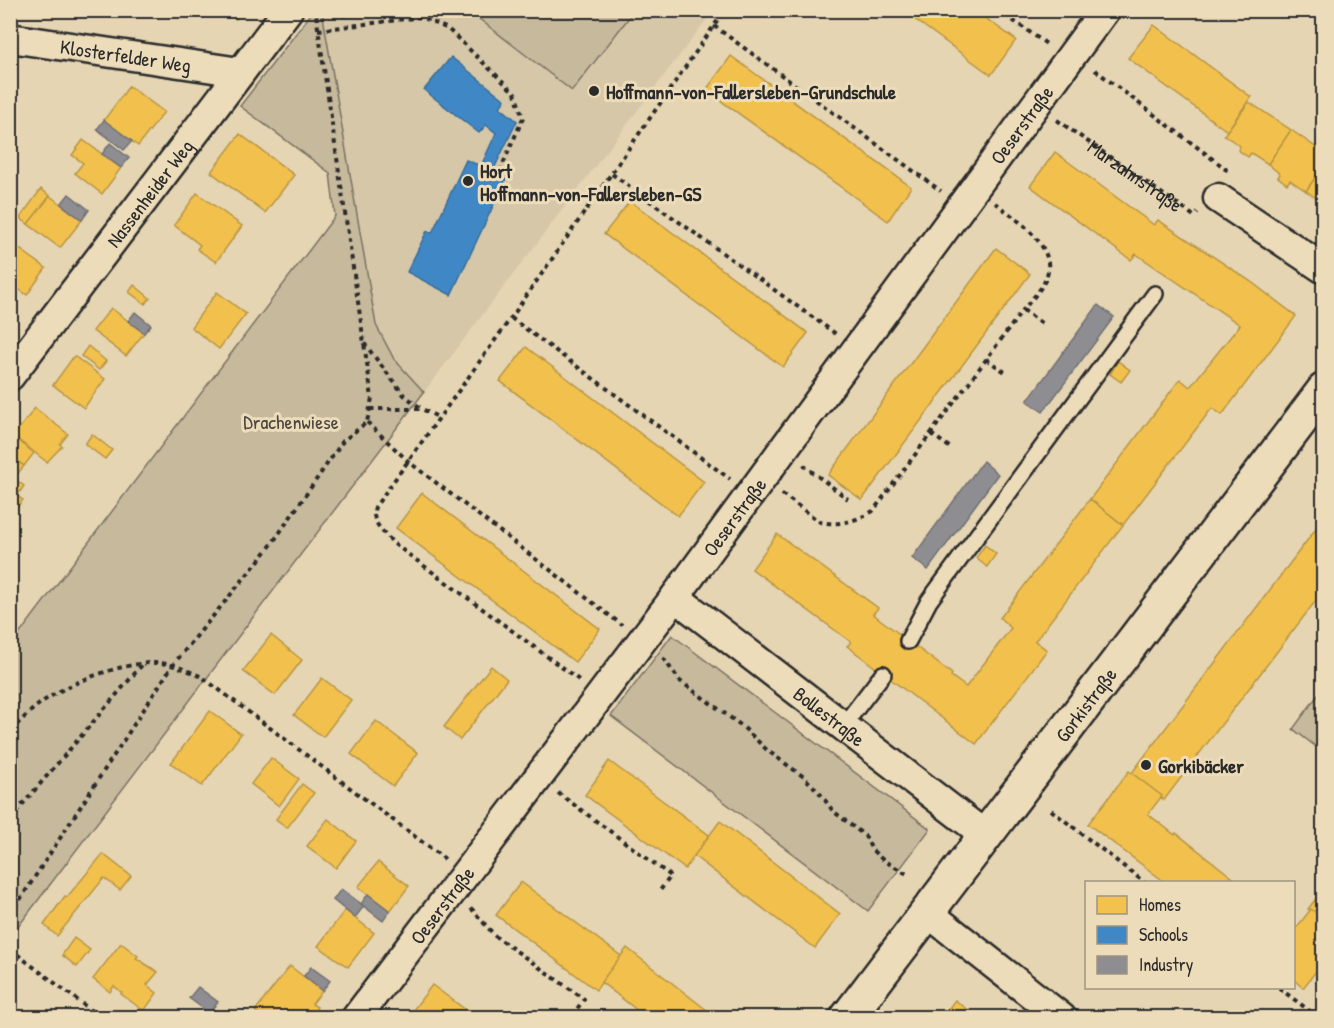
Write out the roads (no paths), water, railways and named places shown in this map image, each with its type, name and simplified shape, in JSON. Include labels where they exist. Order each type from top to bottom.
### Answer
[{"type":"main road","name":"Gorkistraße","points":[[847,1017],[1323,390]]},
{"type":"street","name":"Nassenheider Weg","points":[[11,375],[288,10]]},
{"type":"street","name":"Oeserstraße","points":[[356,1017],[675,597],[1106,10]]},
{"type":"street","name":"Klosterfelder Weg","points":[[10,38],[240,72]]},
{"type":"street","points":[[1218,198],[1323,269]]},
{"type":"street","name":"Bollestraße","points":[[675,597],[985,835]]},
{"type":"street","points":[[927,912],[1062,1017]]},
{"type":"lane","points":[[908,641],[929,601],[1155,294]]},
{"type":"lane","points":[[843,726],[883,674]]},
{"type":"place","name":"Hoffmann-von-Fallersleben-Grundschule","points":[[594,91]]},
{"type":"place","name":"Hort Hoffmann-von-Fallersleben-GS","points":[[468,181]]},
{"type":"place","name":"Gorkibäcker","points":[[1146,765]]},
{"type":"park label","name":"Drachenwiese","points":[[291,421]]}]
